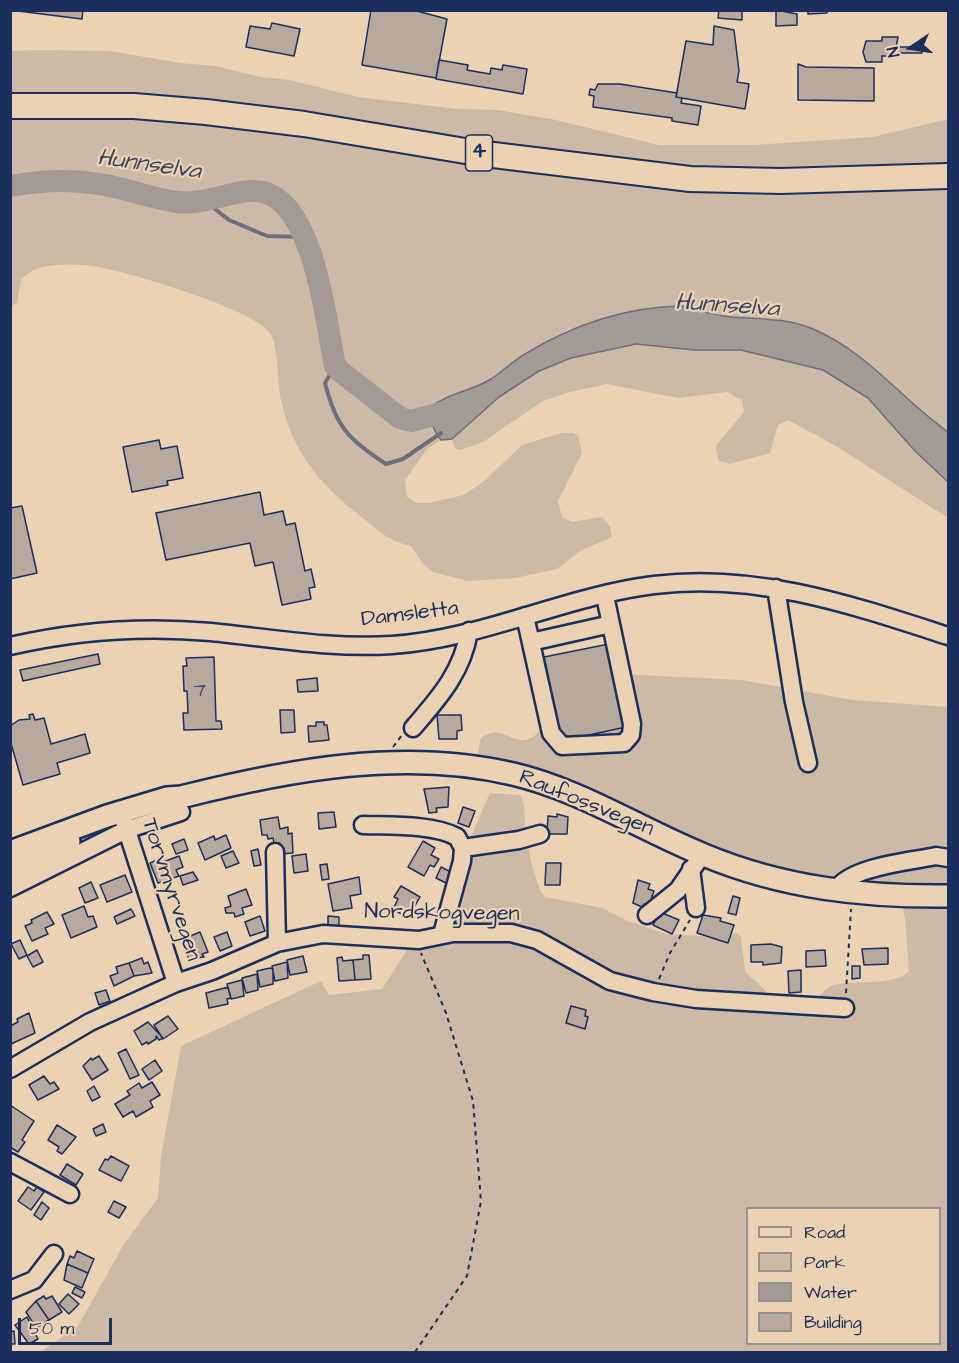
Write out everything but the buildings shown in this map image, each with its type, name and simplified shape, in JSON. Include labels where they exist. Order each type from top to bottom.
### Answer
[{"type":"highway","name":"4","points":[[10,94],[138,94],[211,100],[517,146],[666,164],[821,169],[948,165]]},
{"type":"highway","name":"4","points":[[10,106],[134,106],[206,112],[304,124],[477,153],[690,179],[781,181],[948,176]]},
{"type":"main road","name":"Raufossvegen","points":[[10,872],[72,839],[124,820],[167,798],[181,805],[261,779],[385,763],[453,764],[515,774],[592,802],[697,862],[835,891],[948,896]]},
{"type":"main road","name":"Raufossvegen","points":[[10,852],[124,820]]},
{"type":"street","name":"Damsletta","points":[[10,646],[77,634],[129,630],[189,631],[369,645],[404,643],[469,631],[653,585],[722,582],[776,588],[843,602],[948,636]]},
{"type":"street","points":[[776,588],[794,702],[808,763]]},
{"type":"street","points":[[525,616],[551,733],[556,741],[562,746],[624,743],[631,735],[632,724],[605,596]]},
{"type":"street","points":[[531,642],[611,624]]},
{"type":"street","points":[[413,728],[454,678],[466,652],[469,631]]},
{"type":"street","points":[[10,888],[124,820]]},
{"type":"street","name":"Torvmyrvegen","points":[[124,820],[176,982]]},
{"type":"street","points":[[363,825],[401,826],[443,832],[457,837],[463,850],[442,934]]},
{"type":"street","points":[[463,850],[540,834]]},
{"type":"street","points":[[275,852],[277,943]]},
{"type":"street","points":[[835,891],[839,884],[858,874],[944,854]]},
{"type":"street","points":[[696,908],[697,862]]},
{"type":"street","points":[[647,915],[678,890],[697,862]]},
{"type":"street","name":"Nordskogvegen","points":[[10,1069],[90,1022],[176,982],[277,943],[323,934],[419,940],[442,934],[504,933],[529,937],[549,946],[598,976],[653,992],[696,999],[845,1008]]},
{"type":"street","points":[[10,1162],[70,1194]]},
{"type":"street","points":[[10,1290],[34,1280],[54,1254]]},
{"type":"path","points":[[385,763],[397,740],[413,728]]},
{"type":"path","points":[[653,992],[670,953],[696,908]]},
{"type":"path","points":[[845,1008],[851,909]]},
{"type":"path","points":[[415,1353],[466,1276],[481,1201],[473,1101],[446,1013],[423,962],[419,940]]},
{"type":"green space","points":[[10,51],[110,51],[180,63],[215,66],[261,77],[290,80],[358,97],[457,109],[498,110],[556,120],[659,145],[754,145],[873,137],[948,119],[948,432],[886,378],[828,336],[812,328],[772,318],[730,317],[682,306],[567,330],[524,354],[490,380],[441,399],[438,436],[441,440],[427,449],[405,480],[407,497],[417,503],[429,503],[464,495],[483,482],[522,445],[561,433],[573,433],[578,436],[582,453],[558,501],[562,517],[572,522],[602,517],[610,526],[612,537],[580,551],[557,569],[515,578],[468,581],[433,572],[424,565],[411,546],[392,539],[375,528],[335,494],[311,468],[301,453],[286,420],[273,339],[259,323],[213,301],[153,281],[85,265],[59,265],[34,270],[21,280],[17,303],[11,306]]},
{"type":"green space","points":[[636,344],[694,350],[741,350],[823,370],[868,398],[915,451],[948,482],[948,518],[836,446],[788,420],[778,425],[770,453],[730,464],[719,461],[717,444],[744,412],[742,400],[727,392],[678,398],[607,384],[566,393],[543,401],[483,442],[460,450],[455,448],[452,439],[504,394],[538,371],[573,357]]},
{"type":"green space","points":[[557,671],[741,680],[853,700],[948,707],[948,1352],[41,1352],[78,1326],[124,1244],[158,1198],[161,1156],[181,1046],[321,981],[329,995],[382,989],[407,950],[429,945],[464,852],[490,793],[520,795],[524,806],[525,828],[532,864],[541,892],[545,897],[602,908],[628,921],[667,934],[702,936],[737,933],[741,937],[745,972],[766,991],[770,1002],[817,999],[831,986],[894,979],[909,971],[905,918],[899,890],[891,885],[868,880],[789,874],[760,867],[480,759],[478,754],[481,738],[488,734],[500,733],[514,739],[525,740],[538,733],[550,681]]},
{"type":"water","points":[[682,306],[713,314],[803,325],[832,338],[867,363],[948,432],[948,482],[915,451],[868,398],[823,370],[741,350],[694,350],[636,344],[571,358],[539,371],[499,397],[452,439],[441,440],[436,433],[429,408],[491,379],[543,343],[600,319],[640,310]]},
{"type":"waterway","name":"Hunnselva","points":[[10,186],[51,181],[82,182],[177,202],[200,201],[244,192],[263,192],[280,201],[294,218],[306,240],[322,294],[335,366],[400,418],[411,421],[457,409]]},
{"type":"waterway","points":[[206,202],[229,220],[267,236],[306,237]]},
{"type":"waterway","name":"Hunnselva","points":[[335,366],[325,383],[339,422],[353,439],[386,464],[403,459],[441,433]]}]
